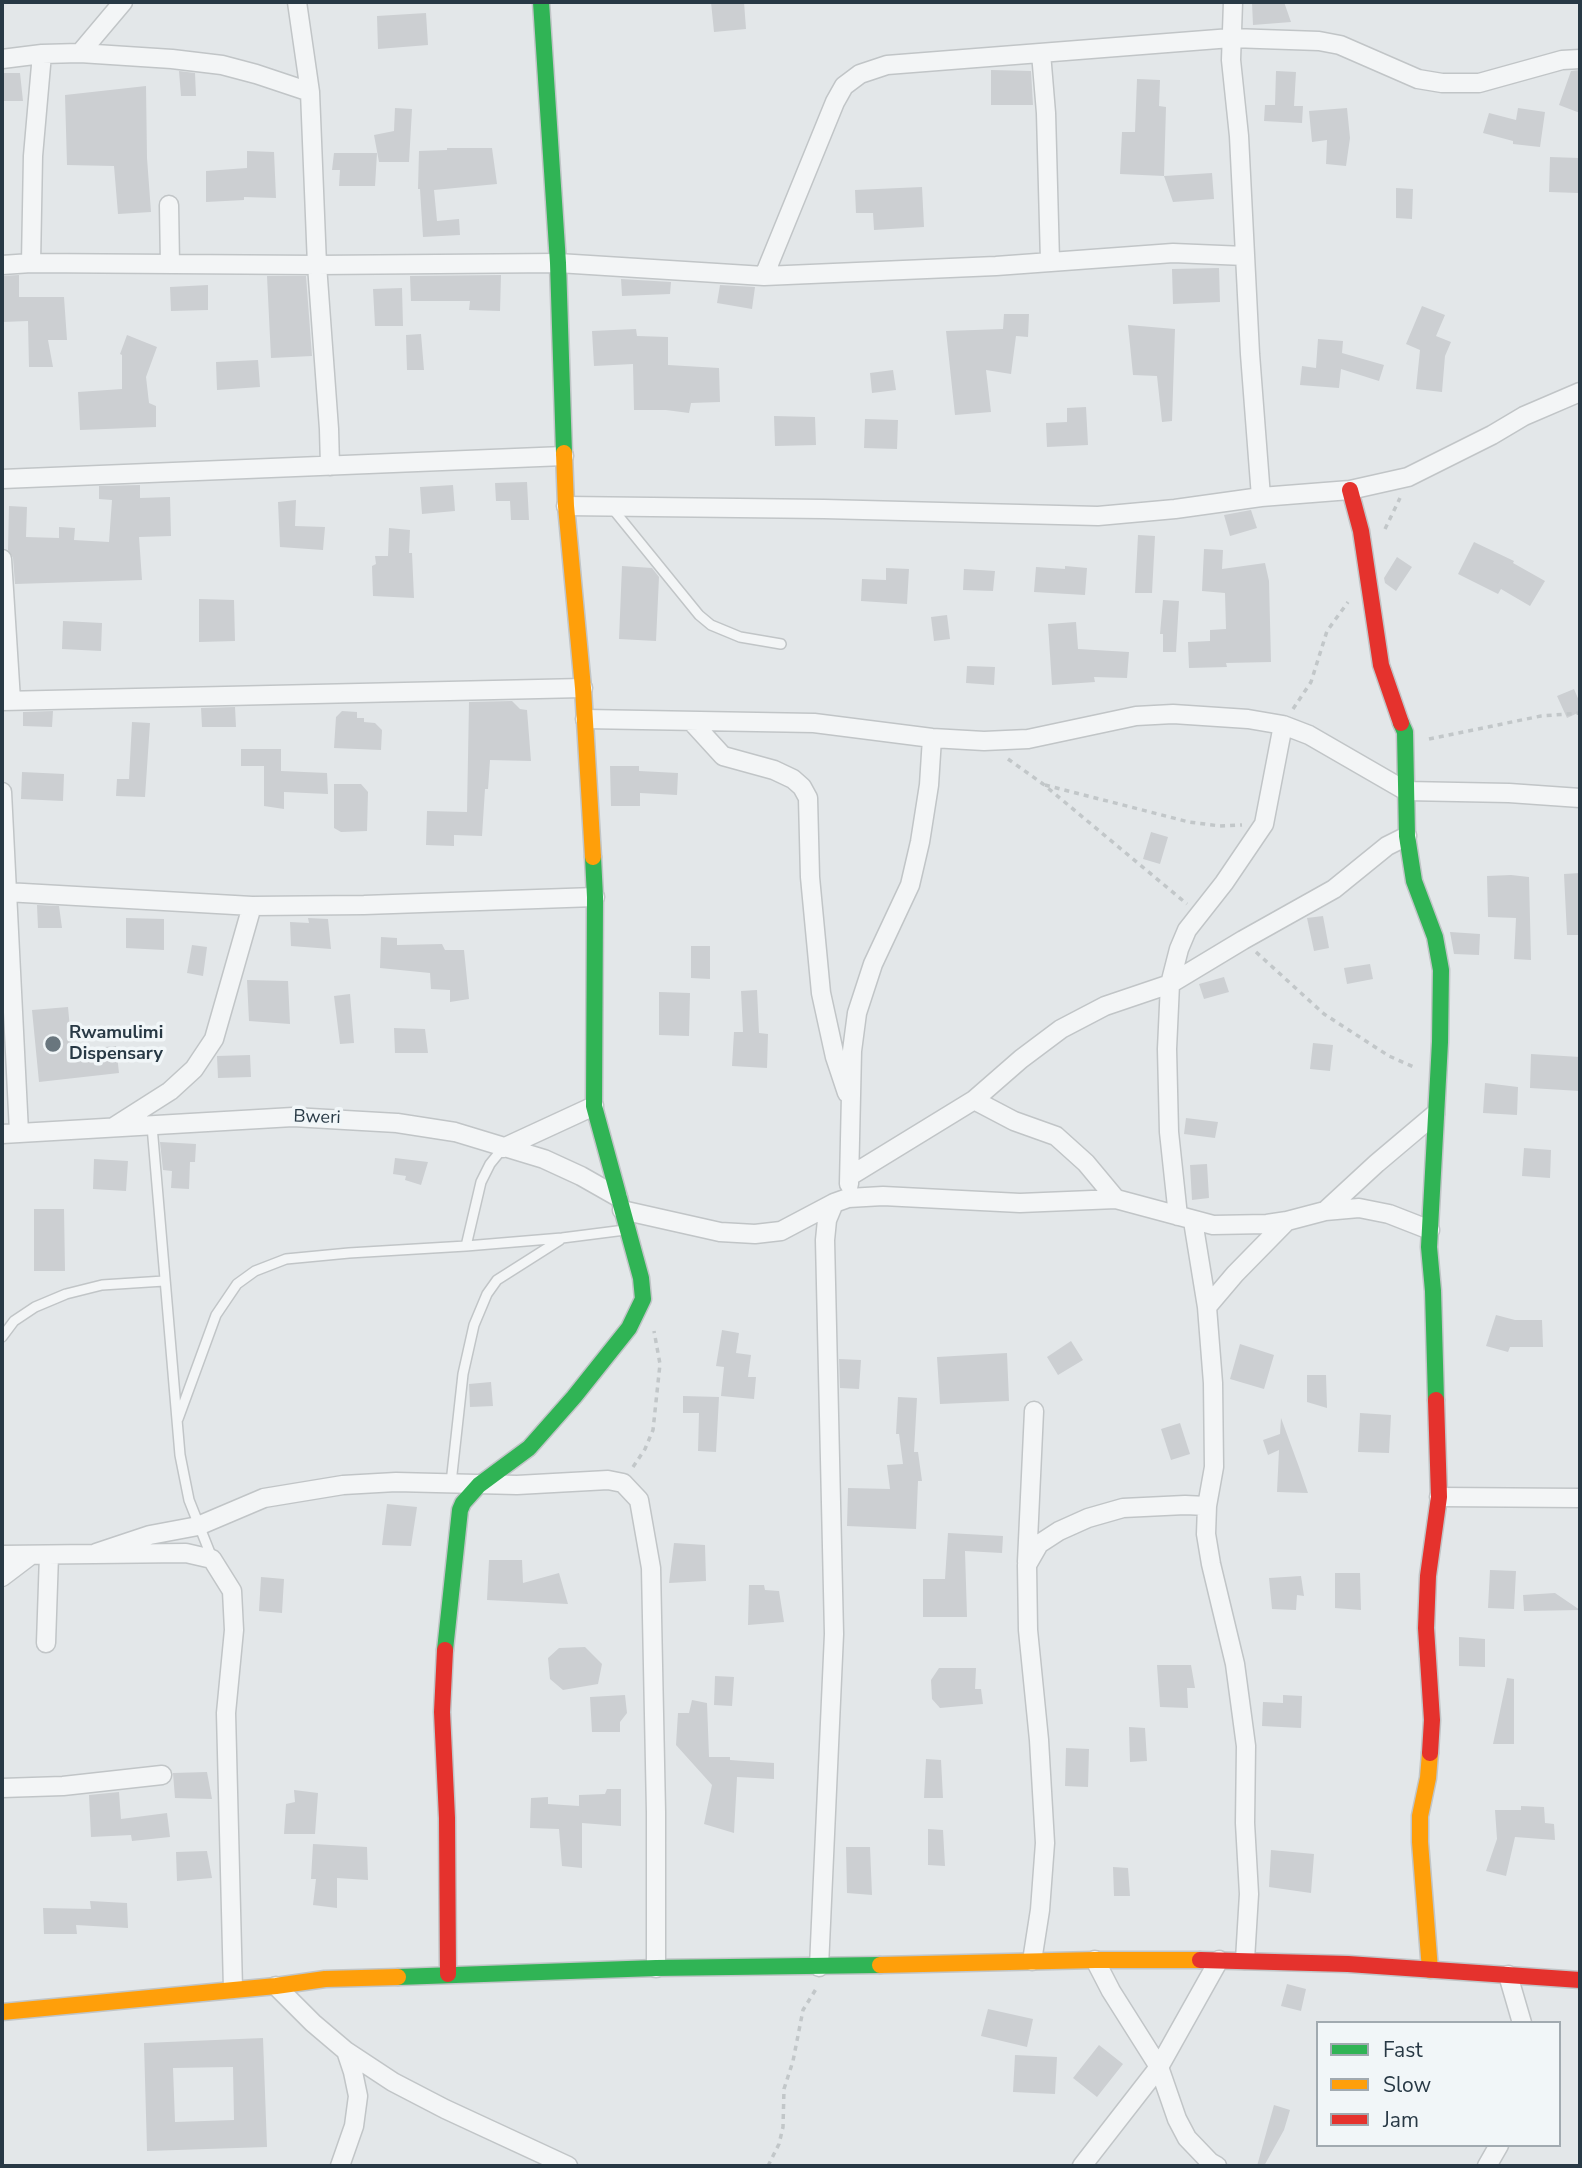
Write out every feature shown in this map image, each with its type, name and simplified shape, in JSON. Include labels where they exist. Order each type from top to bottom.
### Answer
[{"type":"street","points":[[80,53],[123,2]]},
{"type":"street","points":[[297,2],[310,92],[317,265],[330,466]]},
{"type":"street","points":[[448,1974],[447,1818],[442,1712],[446,1627],[460,1510],[479,1485],[506,1467],[546,1429],[629,1328],[643,1299],[641,1278],[594,1106],[595,897],[583,688],[566,506],[558,263],[541,2]]},
{"type":"street","points":[[1233,2],[1231,38],[1261,497]]},
{"type":"street","points":[[764,276],[844,86],[859,74],[887,65],[1231,38],[1319,41],[1340,46],[1418,79],[1442,83],[1479,83],[1562,60],[1580,59]]},
{"type":"street","points":[[2,59],[80,53],[172,59],[222,65],[286,82],[310,92]]},
{"type":"street","points":[[1041,53],[1046,113],[1050,261]]},
{"type":"street","points":[[31,263],[33,156],[42,54]]},
{"type":"street","points":[[169,205],[170,264]]},
{"type":"street","points":[[2,265],[558,263],[764,276],[996,266],[1173,253],[1245,257]]},
{"type":"street","points":[[566,506],[1098,516],[1261,497],[1350,490],[1408,477],[1524,416],[1580,392]]},
{"type":"street","points":[[2,479],[564,456]]},
{"type":"street","points":[[1350,490],[1361,531],[1381,665],[1403,726],[1406,744],[1407,836],[1414,881],[1434,937],[1441,970],[1430,1230],[1439,1497],[1428,1576],[1426,1642],[1432,1720],[1428,1778],[1420,1816],[1430,1970]]},
{"type":"street","points":[[2,559],[6,701],[583,688]]},
{"type":"street","points":[[585,719],[814,723],[932,738],[984,741],[1028,739],[1136,716],[1248,719],[1283,725],[1309,735],[1406,791],[1509,793],[1580,799]]},
{"type":"street","points":[[691,721],[723,756],[774,770],[793,779],[802,787],[808,798],[810,888],[821,993],[835,1057],[851,1104]]},
{"type":"street","points":[[1245,1960],[1249,1894],[1245,1823],[1246,1746],[1236,1664],[1206,1535],[1206,1506],[1212,1485],[1214,1455],[1213,1383],[1207,1307],[1185,1219],[1169,1132],[1167,1049],[1170,984],[1179,949],[1187,930],[1224,883],[1264,824],[1283,725]]},
{"type":"street","points":[[825,1967],[834,1634],[825,1240],[828,1220],[841,1201],[850,1176],[852,1051],[857,1013],[873,964],[910,885],[929,785],[932,738]]},
{"type":"street","points":[[2,792],[10,1133]]},
{"type":"street","points":[[850,1176],[974,1100],[1061,1029],[1105,1006],[1170,984],[1335,889],[1387,846],[1407,836]]},
{"type":"street","points":[[6,892],[252,906],[595,897]]},
{"type":"street","points":[[112,1128],[170,1091],[194,1069],[214,1039],[252,906]]},
{"type":"street","points":[[974,1100],[1014,1121],[1056,1136],[1086,1163],[1116,1199]]},
{"type":"street","points":[[503,1148],[594,1106]]},
{"type":"street","points":[[1325,1211],[1435,1114]]},
{"type":"street","name":"Bweri","points":[[10,1133],[293,1117],[362,1120],[455,1132],[544,1159],[581,1176],[620,1204],[720,1232],[755,1234],[781,1231],[841,1201]]},
{"type":"street","points":[[841,1201],[883,1196],[1020,1203],[1116,1199],[1213,1225],[1287,1221],[1325,1211],[1359,1208],[1430,1230]]},
{"type":"street","points":[[1207,1307],[1287,1221]]},
{"type":"street","points":[[1032,1961],[1040,1910],[1045,1843],[1039,1740],[1028,1630],[1027,1565],[1034,1411]]},
{"type":"street","points":[[96,1553],[150,1535],[198,1526],[264,1498],[343,1485],[479,1485],[608,1480],[623,1483],[639,1500],[650,1568],[656,1812],[656,1968]]},
{"type":"street","points":[[1439,1497],[1580,1498]]},
{"type":"street","points":[[1027,1565],[1040,1544],[1059,1531],[1088,1518],[1123,1508],[1185,1504],[1206,1506]]},
{"type":"street","points":[[2,1555],[186,1553],[212,1559],[232,1591],[233,1663],[226,1713],[233,1989]]},
{"type":"street","points":[[2,1577],[31,1555]]},
{"type":"street","points":[[46,1643],[50,1555]]},
{"type":"street","points":[[2,1788],[63,1786],[162,1775]]},
{"type":"street","points":[[1095,1960],[1124,2013],[1159,2067],[1177,2119],[1187,2138],[1217,2166]]},
{"type":"street","points":[[1082,2166],[1159,2067],[1219,1960]]},
{"type":"street","points":[[2,2012],[325,1979],[656,1968],[1245,1960],[1580,1980]]},
{"type":"street","points":[[1508,1975],[1520,2021]]},
{"type":"street","points":[[276,1986],[346,2051],[393,2082],[568,2166]]},
{"type":"street","points":[[340,2166],[354,2126],[358,2096],[346,2051]]},
{"type":"street","points":[[1487,2166],[1498,2147]]},
{"type":"lane","points":[[611,507],[699,615],[711,625],[740,637],[781,643]]},
{"type":"lane","points":[[152,1126],[164,1281],[184,1476],[198,1526],[212,1559]]},
{"type":"lane","points":[[466,1246],[481,1182],[490,1164],[503,1148]]},
{"type":"lane","points":[[178,1419],[216,1315],[237,1284],[254,1270],[286,1259],[562,1238],[627,1229]]},
{"type":"lane","points":[[451,1483],[463,1374],[474,1325],[487,1294],[497,1280],[562,1238]]},
{"type":"lane","points":[[2,1337],[14,1321],[35,1307],[66,1294],[102,1285],[164,1281]]},
{"type":"path","points":[[1382,534],[1408,477]]},
{"type":"path","points":[[1283,725],[1311,682],[1327,631],[1352,594]]},
{"type":"path","points":[[1406,744],[1541,716],[1580,713]]},
{"type":"path","points":[[984,741],[1043,785],[1199,915]]},
{"type":"path","points":[[1043,785],[1189,822],[1220,826],[1264,824]]},
{"type":"path","points":[[1243,940],[1324,1014],[1389,1056],[1438,1079]]},
{"type":"path","points":[[623,1483],[645,1449],[653,1430],[657,1394],[660,1364],[656,1335],[643,1299]]},
{"type":"path","points":[[768,2166],[779,2144],[783,2127],[784,2089],[793,2061],[803,2010],[825,1967]]},
{"type":"building","points":[[711,2],[744,2],[746,29],[714,32]]},
{"type":"building","points":[[1252,2],[1284,2],[1291,22],[1253,25]]},
{"type":"building","points":[[426,13],[428,45],[378,49],[377,16]]},
{"type":"building","points":[[991,70],[1031,71],[1033,105],[991,105]]},
{"type":"building","points":[[1580,70],[1580,113],[1559,105],[1571,71]]},
{"type":"building","points":[[179,71],[195,73],[196,96],[181,96]]},
{"type":"building","points":[[1276,71],[1296,72],[1294,106],[1303,106],[1302,123],[1264,121],[1265,105],[1275,105]]},
{"type":"building","points":[[2,73],[20,73],[23,101],[2,101]]},
{"type":"building","points":[[1137,79],[1160,80],[1159,106],[1166,107],[1164,176],[1120,174],[1122,132],[1135,132]]},
{"type":"building","points":[[146,86],[151,212],[118,214],[114,166],[67,165],[65,95]]},
{"type":"building","points":[[395,108],[412,109],[409,162],[379,162],[374,135],[394,131]]},
{"type":"building","points":[[1347,108],[1350,138],[1346,166],[1326,164],[1327,140],[1312,142],[1309,111]]},
{"type":"building","points":[[1518,108],[1545,112],[1540,147],[1513,144],[1513,141],[1483,133],[1489,113],[1516,120]]},
{"type":"building","points":[[492,148],[497,184],[434,190],[437,221],[459,219],[460,235],[423,237],[418,189],[419,151]]},
{"type":"building","points":[[247,151],[274,152],[276,198],[244,197],[244,200],[206,202],[206,171],[247,168]]},
{"type":"building","points":[[334,153],[377,153],[375,186],[339,186],[340,170],[332,170]]},
{"type":"building","points":[[1550,157],[1579,158],[1578,193],[1549,192]]},
{"type":"building","points":[[1212,173],[1214,199],[1173,202],[1164,176]]},
{"type":"building","points":[[922,187],[924,227],[874,230],[873,213],[856,213],[855,190]]},
{"type":"building","points":[[1396,188],[1413,189],[1412,219],[1396,218]]},
{"type":"building","points":[[1219,268],[1220,302],[1173,304],[1172,269]]},
{"type":"building","points":[[19,275],[19,297],[64,297],[67,340],[48,340],[53,367],[29,367],[28,321],[2,322],[2,276]]},
{"type":"building","points":[[501,275],[500,311],[469,310],[470,301],[411,301],[410,276]]},
{"type":"building","points":[[267,276],[306,276],[312,356],[271,358]]},
{"type":"building","points":[[621,279],[671,282],[670,294],[622,296]]},
{"type":"building","points":[[208,285],[208,310],[171,311],[170,287]]},
{"type":"building","points":[[720,285],[755,287],[752,309],[717,303]]},
{"type":"building","points":[[402,288],[403,326],[375,326],[373,289]]},
{"type":"building","points":[[1422,306],[1445,315],[1436,336],[1451,342],[1445,356],[1442,392],[1416,389],[1420,350],[1406,344]]},
{"type":"building","points":[[1004,314],[1029,314],[1028,337],[1016,336],[1011,374],[986,370],[991,412],[955,415],[946,331],[1003,329]]},
{"type":"building","points":[[1128,325],[1175,329],[1172,421],[1162,422],[1157,376],[1133,375]]},
{"type":"building","points":[[636,329],[637,336],[668,337],[668,365],[719,368],[720,402],[691,403],[689,413],[634,410],[633,364],[594,366],[592,331]]},
{"type":"building","points":[[421,334],[424,370],[407,370],[406,335]]},
{"type":"building","points":[[127,335],[157,347],[146,377],[149,403],[156,406],[156,427],[80,430],[78,392],[122,389],[120,354]]},
{"type":"building","points":[[1318,339],[1343,341],[1342,353],[1384,365],[1379,381],[1341,369],[1339,388],[1300,385],[1302,366],[1316,368]]},
{"type":"building","points":[[258,360],[260,387],[217,390],[216,362]]},
{"type":"building","points":[[893,370],[896,390],[872,393],[870,373]]},
{"type":"building","points":[[1086,407],[1088,445],[1047,447],[1046,423],[1067,422],[1067,408]]},
{"type":"building","points":[[774,416],[815,417],[816,445],[775,446]]},
{"type":"building","points":[[865,419],[898,420],[897,449],[864,448]]},
{"type":"building","points":[[527,482],[529,520],[511,520],[510,501],[496,501],[495,483]]},
{"type":"building","points":[[140,485],[140,498],[170,497],[171,536],[139,537],[142,580],[15,584],[13,558],[8,550],[9,506],[27,507],[26,537],[59,538],[59,527],[75,528],[74,540],[109,542],[112,500],[99,499],[99,486]]},
{"type":"building","points":[[453,485],[455,511],[422,514],[420,487]]},
{"type":"building","points":[[296,500],[295,526],[325,527],[323,550],[280,547],[278,502]]},
{"type":"building","points":[[1251,510],[1257,528],[1230,536],[1224,515]]},
{"type":"building","points":[[389,528],[410,530],[409,553],[412,553],[414,598],[373,596],[372,566],[376,564],[375,556],[388,556]]},
{"type":"building","points":[[1138,535],[1155,536],[1152,593],[1135,593]]},
{"type":"building","points":[[1474,542],[1514,561],[1513,563],[1545,581],[1530,606],[1501,589],[1498,594],[1458,574]]},
{"type":"building","points":[[1204,549],[1223,550],[1222,569],[1265,563],[1269,581],[1271,662],[1226,663],[1227,667],[1189,668],[1188,642],[1210,641],[1210,630],[1226,629],[1225,593],[1202,591]]},
{"type":"building","points":[[1397,557],[1412,567],[1396,591],[1385,583],[1384,578]]},
{"type":"building","points":[[622,566],[652,568],[659,577],[656,641],[619,639]]},
{"type":"building","points":[[1065,566],[1087,568],[1085,595],[1034,592],[1036,567],[1065,569]]},
{"type":"building","points":[[886,568],[909,569],[907,604],[861,601],[862,579],[886,580]]},
{"type":"building","points":[[964,569],[995,571],[993,591],[963,590]]},
{"type":"building","points":[[199,599],[234,600],[235,641],[199,642]]},
{"type":"building","points":[[1163,600],[1179,601],[1176,652],[1163,652],[1163,634],[1160,634]]},
{"type":"building","points":[[947,615],[950,639],[934,641],[931,617]]},
{"type":"building","points":[[63,621],[102,623],[101,651],[62,649]]},
{"type":"building","points":[[1076,622],[1078,649],[1129,652],[1127,678],[1094,677],[1095,682],[1052,685],[1048,624]]},
{"type":"building","points":[[967,666],[995,667],[994,685],[966,683]]},
{"type":"building","points":[[1574,689],[1580,703],[1580,712],[1567,718],[1557,696]]},
{"type":"building","points":[[512,701],[520,709],[527,710],[531,761],[490,760],[482,836],[454,835],[454,846],[426,845],[427,811],[467,812],[469,702]]},
{"type":"building","points":[[235,707],[236,727],[202,727],[201,708]]},
{"type":"building","points":[[53,711],[52,727],[23,726],[23,712]]},
{"type":"building","points":[[342,711],[357,712],[357,718],[375,723],[382,730],[381,750],[334,748],[336,717]]},
{"type":"building","points":[[132,722],[150,723],[145,797],[116,796],[117,779],[129,779]]},
{"type":"building","points":[[241,749],[281,749],[281,771],[327,773],[328,794],[284,792],[284,809],[264,806],[264,766],[241,766]]},
{"type":"building","points":[[610,766],[639,766],[639,771],[678,773],[677,795],[640,793],[640,806],[611,806]]},
{"type":"building","points":[[22,772],[64,774],[63,801],[21,799]]},
{"type":"building","points":[[334,784],[361,784],[368,792],[367,831],[341,832],[334,828]]},
{"type":"building","points":[[1151,832],[1168,837],[1160,864],[1143,859]]},
{"type":"building","points":[[1580,873],[1580,935],[1567,935],[1564,874]]},
{"type":"building","points":[[1487,876],[1529,877],[1531,960],[1514,959],[1516,918],[1488,917]]},
{"type":"building","points":[[37,905],[59,906],[62,928],[38,928]]},
{"type":"building","points":[[1323,916],[1329,948],[1314,951],[1307,918]]},
{"type":"building","points":[[126,918],[164,919],[164,950],[126,948]]},
{"type":"building","points":[[308,918],[328,919],[331,949],[291,946],[290,922],[309,923]]},
{"type":"building","points":[[1450,932],[1480,934],[1479,955],[1454,954]]},
{"type":"building","points":[[381,937],[397,938],[397,945],[442,944],[445,950],[464,950],[469,999],[450,1002],[450,990],[431,989],[430,973],[380,968]]},
{"type":"building","points":[[192,945],[207,947],[203,976],[187,973]]},
{"type":"building","points":[[691,946],[710,946],[710,979],[691,978]]},
{"type":"building","points":[[1370,964],[1373,979],[1347,984],[1344,968]]},
{"type":"building","points":[[1224,977],[1229,992],[1204,999],[1199,984]]},
{"type":"building","points":[[247,980],[288,981],[290,1024],[249,1021]]},
{"type":"building","points":[[757,990],[759,1033],[768,1034],[767,1068],[732,1066],[734,1032],[743,1032],[741,991]]},
{"type":"building","points":[[659,992],[690,993],[689,1036],[659,1035]]},
{"type":"building","points":[[350,994],[354,1043],[340,1044],[334,996]]},
{"type":"building","name":"Rwamulimi Dispensary","points":[[68,1007],[72,1050],[116,1046],[119,1073],[39,1082],[32,1010]]},
{"type":"building","points":[[394,1028],[425,1029],[428,1053],[395,1053]]},
{"type":"building","points":[[1313,1043],[1333,1045],[1330,1071],[1310,1069]]},
{"type":"building","points":[[1531,1054],[1580,1057],[1580,1091],[1530,1088]]},
{"type":"building","points":[[250,1055],[251,1077],[218,1078],[217,1056]]},
{"type":"building","points":[[1485,1083],[1518,1087],[1517,1115],[1483,1113]]},
{"type":"building","points":[[1186,1118],[1218,1122],[1215,1138],[1184,1134]]},
{"type":"building","points":[[160,1142],[196,1144],[195,1162],[190,1162],[189,1189],[171,1188],[172,1171],[163,1170]]},
{"type":"building","points":[[1524,1148],[1551,1150],[1550,1178],[1522,1176]]},
{"type":"building","points":[[395,1158],[428,1162],[421,1185],[405,1180],[406,1176],[393,1174]]},
{"type":"building","points":[[94,1159],[128,1161],[126,1191],[93,1189]]},
{"type":"building","points":[[1207,1164],[1209,1198],[1192,1200],[1190,1165]]},
{"type":"building","points":[[34,1209],[64,1209],[65,1271],[34,1271]]},
{"type":"building","points":[[1496,1315],[1515,1320],[1542,1320],[1543,1347],[1510,1347],[1508,1352],[1486,1346]]},
{"type":"building","points":[[722,1330],[739,1333],[736,1353],[751,1355],[748,1377],[756,1377],[754,1399],[721,1396],[724,1367],[716,1366]]},
{"type":"building","points":[[1071,1341],[1083,1360],[1058,1375],[1047,1357]]},
{"type":"building","points":[[1240,1344],[1274,1355],[1264,1389],[1230,1379]]},
{"type":"building","points":[[1007,1353],[1009,1401],[940,1404],[937,1357]]},
{"type":"building","points":[[839,1359],[861,1360],[859,1389],[840,1388]]},
{"type":"building","points":[[1307,1375],[1326,1375],[1327,1408],[1307,1402]]},
{"type":"building","points":[[491,1382],[493,1406],[470,1407],[469,1384]]},
{"type":"building","points":[[683,1396],[719,1397],[716,1452],[698,1451],[699,1413],[683,1413]]},
{"type":"building","points":[[898,1397],[917,1398],[914,1452],[918,1452],[922,1481],[918,1481],[916,1529],[847,1526],[848,1488],[890,1489],[887,1465],[903,1464],[899,1434],[896,1434]]},
{"type":"building","points":[[1360,1413],[1391,1415],[1389,1453],[1358,1452]]},
{"type":"building","points":[[1281,1418],[1308,1493],[1277,1492],[1279,1450],[1268,1455],[1263,1440],[1280,1434]]},
{"type":"building","points":[[1180,1423],[1190,1454],[1171,1460],[1161,1429]]},
{"type":"building","points":[[387,1504],[417,1507],[411,1546],[382,1545]]},
{"type":"building","points":[[948,1533],[1003,1536],[1002,1553],[965,1551],[967,1617],[923,1617],[923,1579],[945,1579]]},
{"type":"building","points":[[674,1543],[705,1545],[706,1581],[669,1583]]},
{"type":"building","points":[[489,1560],[522,1560],[523,1583],[559,1573],[568,1604],[487,1600]]},
{"type":"building","points":[[1490,1570],[1516,1571],[1514,1609],[1488,1608]]},
{"type":"building","points":[[1335,1573],[1360,1573],[1361,1610],[1335,1608]]},
{"type":"building","points":[[1301,1576],[1304,1596],[1297,1595],[1296,1610],[1272,1609],[1269,1578]]},
{"type":"building","points":[[261,1577],[284,1579],[282,1613],[259,1611]]},
{"type":"building","points":[[749,1585],[764,1585],[765,1590],[779,1591],[784,1622],[748,1625]]},
{"type":"building","points":[[1555,1593],[1580,1610],[1524,1611],[1523,1595]]},
{"type":"building","points":[[1459,1637],[1485,1639],[1485,1667],[1459,1666]]},
{"type":"building","points":[[585,1647],[602,1664],[598,1684],[563,1690],[550,1679],[548,1658],[559,1648]]},
{"type":"building","points":[[1157,1665],[1191,1665],[1195,1688],[1187,1688],[1188,1708],[1160,1707]]},
{"type":"building","points":[[939,1668],[976,1668],[975,1689],[981,1689],[983,1704],[940,1708],[932,1699],[931,1680]]},
{"type":"building","points":[[715,1676],[734,1677],[732,1706],[714,1705]]},
{"type":"building","points":[[1507,1678],[1514,1679],[1514,1744],[1493,1744]]},
{"type":"building","points":[[625,1695],[627,1713],[620,1722],[620,1732],[592,1732],[590,1697]]},
{"type":"building","points":[[1283,1695],[1302,1696],[1301,1728],[1262,1726],[1263,1702],[1283,1703]]},
{"type":"building","points":[[692,1700],[707,1703],[709,1757],[774,1763],[774,1779],[737,1777],[734,1833],[704,1824],[712,1785],[676,1745],[678,1713],[689,1713]]},
{"type":"building","points":[[1129,1727],[1145,1728],[1147,1761],[1130,1762]]},
{"type":"building","points":[[1066,1748],[1089,1749],[1088,1787],[1065,1786]]},
{"type":"building","points":[[926,1759],[941,1760],[943,1798],[924,1798]]},
{"type":"building","points":[[207,1772],[212,1799],[175,1798],[173,1773]]},
{"type":"building","points":[[607,1789],[621,1789],[621,1826],[582,1823],[582,1868],[562,1866],[559,1829],[530,1828],[531,1798],[548,1797],[548,1804],[579,1806],[579,1795],[605,1794]]},
{"type":"building","points":[[294,1790],[318,1793],[315,1834],[284,1834],[286,1804],[295,1802]]},
{"type":"building","points":[[119,1792],[121,1819],[167,1813],[170,1837],[132,1841],[131,1835],[91,1837],[89,1795]]},
{"type":"building","points":[[1521,1806],[1544,1807],[1545,1823],[1554,1824],[1555,1840],[1515,1837],[1506,1876],[1486,1871],[1497,1839],[1495,1810],[1521,1810]]},
{"type":"building","points":[[928,1829],[943,1830],[945,1866],[928,1865]]},
{"type":"building","points":[[313,1844],[367,1847],[368,1880],[337,1878],[337,1908],[313,1905],[316,1879],[311,1879]]},
{"type":"building","points":[[846,1847],[870,1847],[872,1895],[847,1893]]},
{"type":"building","points":[[1271,1850],[1314,1854],[1311,1893],[1269,1887]]},
{"type":"building","points":[[207,1851],[212,1878],[177,1881],[176,1852]]},
{"type":"building","points":[[1113,1867],[1128,1868],[1130,1896],[1114,1896]]},
{"type":"building","points":[[90,1901],[127,1903],[128,1928],[76,1925],[77,1934],[44,1934],[43,1908],[91,1909]]},
{"type":"building","points":[[1287,1984],[1306,1989],[1301,2011],[1281,2006]]},
{"type":"building","points":[[988,2009],[1033,2019],[1027,2047],[981,2036]]},
{"type":"building","points":[[263,2038],[267,2147],[147,2151],[144,2043]],"holes":[[[233,2067],[234,2120],[175,2122],[173,2068]]]},
{"type":"building","points":[[1099,2045],[1123,2064],[1097,2097],[1073,2078]]},
{"type":"building","points":[[1015,2055],[1057,2057],[1055,2094],[1013,2092]]},
{"type":"building","points":[[1274,2105],[1290,2110],[1284,2130],[1264,2166],[1257,2166]]},
{"type":"traffic: fast","points":[[541,2],[558,263],[564,453]]},
{"type":"traffic: fast","points":[[1401,723],[1405,732],[1407,836],[1414,881],[1435,937],[1441,970],[1440,1042],[1429,1247],[1436,1400]]},
{"type":"traffic: fast","points":[[445,1650],[460,1510],[463,1503],[479,1485],[529,1448],[629,1328],[643,1299],[641,1278],[594,1106],[593,857]]},
{"type":"traffic: fast","points":[[398,1977],[656,1968],[880,1965]]},
{"type":"traffic: slow","points":[[564,453],[566,506],[583,688],[593,857]]},
{"type":"traffic: slow","points":[[1430,1753],[1420,1816],[1430,1970]]},
{"type":"traffic: slow","points":[[880,1965],[1200,1960]]},
{"type":"traffic: slow","points":[[2,2012],[325,1979],[398,1977]]},
{"type":"traffic: jam","points":[[1350,490],[1361,531],[1381,665],[1401,723]]},
{"type":"traffic: jam","points":[[1430,1753],[1432,1720],[1426,1628],[1428,1576],[1439,1497],[1436,1400]]},
{"type":"traffic: jam","points":[[445,1650],[442,1712],[447,1818],[448,1974]]},
{"type":"traffic: jam","points":[[1200,1960],[1348,1964],[1580,1980]]},
{"type":"place","name":"Rwamulimi Dispensary","points":[[53,1044]]}]
